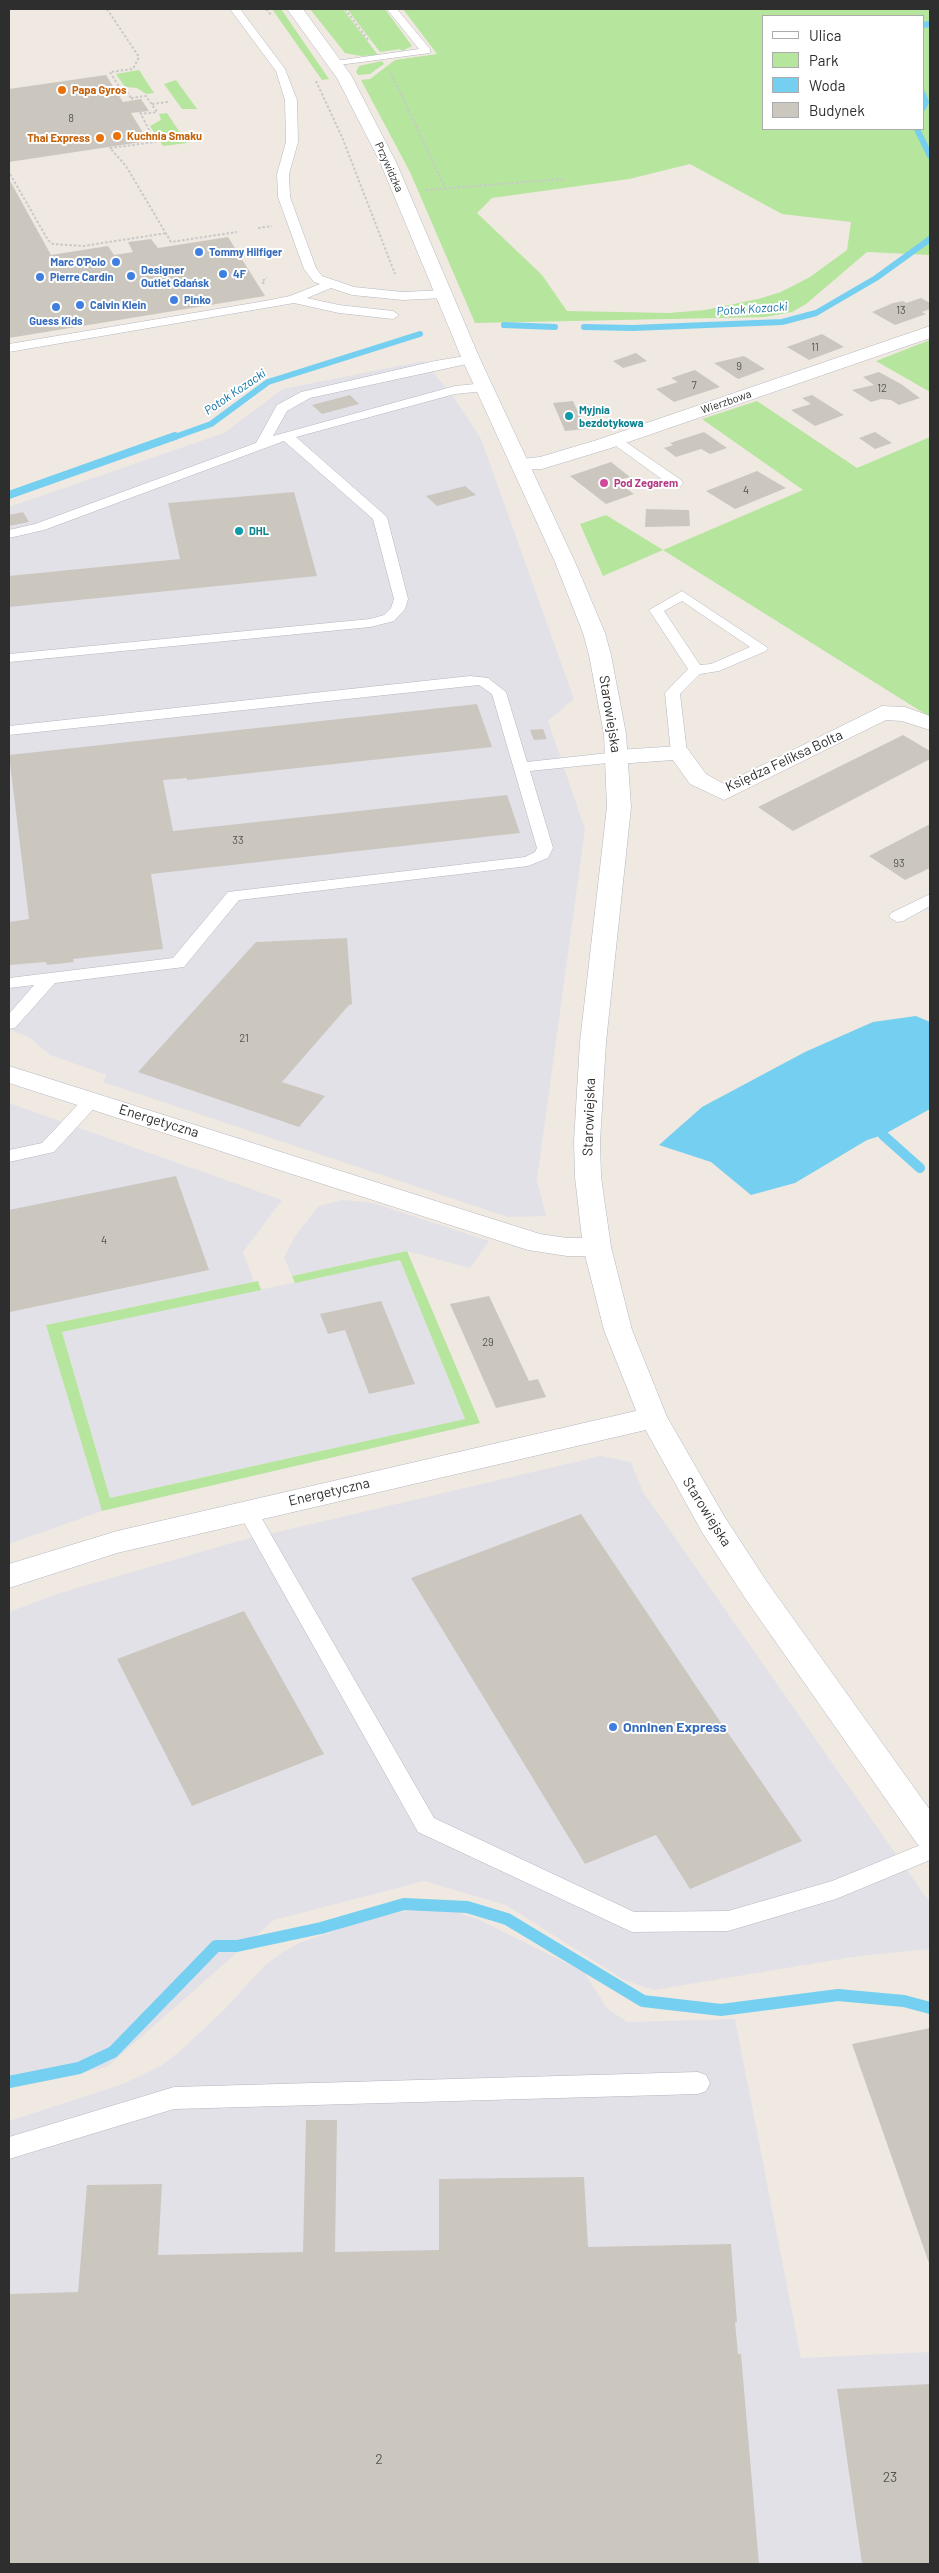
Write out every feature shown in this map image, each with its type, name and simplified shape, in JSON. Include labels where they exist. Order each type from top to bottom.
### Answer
[{"type":"street","name":"Przywidzka","points":[[295,9],[335,64],[372,128],[462,337]]},
{"type":"street","name":"Wierzbowa","points":[[520,464],[542,463],[616,440],[930,332]]},
{"type":"street","name":"Starowiejska","points":[[462,337],[594,633],[612,708],[618,757],[620,807],[616,855],[605,923],[588,1108],[588,1177],[597,1247],[618,1330],[652,1418],[713,1524],[756,1590],[930,1835]]},
{"type":"street","name":"Księdza Feliksa Bolta","points":[[680,753],[698,780],[724,793],[882,713],[905,714],[930,723]]},
{"type":"street","points":[[618,757],[680,753]]},
{"type":"street","name":"Energetyczna","points":[[9,1074],[538,1243],[567,1247],[597,1247]]},
{"type":"street","name":"Energetyczna","points":[[9,1576],[116,1542],[247,1510],[652,1418]]},
{"type":"lane","points":[[235,9],[281,71],[288,91],[293,121],[292,142],[283,174],[284,197],[310,269],[318,279],[352,292],[380,295],[444,294]]},
{"type":"lane","points":[[335,64],[426,52],[392,9]]},
{"type":"lane","points":[[9,348],[294,299],[330,284]]},
{"type":"lane","points":[[294,299],[339,309],[393,315]]},
{"type":"lane","points":[[261,445],[282,408],[306,395],[435,365],[471,359]]},
{"type":"lane","points":[[9,534],[39,527],[286,436],[455,390],[484,387]]},
{"type":"lane","points":[[9,658],[370,623],[389,618],[398,609],[401,599],[380,516],[286,436]]},
{"type":"lane","points":[[616,440],[676,483]]},
{"type":"lane","points":[[680,753],[672,693],[696,670],[714,668],[761,648],[682,595],[656,610],[696,670]]},
{"type":"lane","points":[[9,730],[470,680],[483,681],[500,692],[545,848],[542,855],[528,860],[234,896],[178,963],[9,983]]},
{"type":"lane","points":[[523,767],[618,757]]},
{"type":"lane","points":[[897,917],[930,899]]},
{"type":"lane","points":[[9,1024],[50,978]]},
{"type":"lane","points":[[9,1156],[48,1148],[92,1100]]},
{"type":"lane","points":[[247,1510],[426,1825],[632,1922],[728,1921],[836,1889],[930,1850]]},
{"type":"lane","points":[[9,2148],[174,2098],[698,2083]]},
{"type":"path","points":[[108,9],[139,57],[133,69],[110,72],[120,88],[126,90],[132,99],[146,96],[157,112],[140,113],[147,124],[144,126],[155,142],[110,148],[126,166],[171,242],[237,232]]},
{"type":"path","points":[[266,9],[277,23]]},
{"type":"path","points":[[391,72],[445,188]]},
{"type":"path","points":[[312,74],[342,137],[398,280]]},
{"type":"path","points":[[152,104],[168,102]]},
{"type":"path","points":[[10,174],[48,240],[53,244],[83,246],[138,239],[166,233]]},
{"type":"path","points":[[400,192],[563,179]]},
{"type":"shaded area","points":[[424,361],[455,399],[481,439],[574,699],[548,721],[585,829],[537,1180],[546,1216],[508,1217],[103,1082],[107,1075],[50,1055],[30,1038],[9,1029],[9,507],[224,433],[283,389]]},
{"type":"shaded area","points":[[9,1103],[282,1200],[243,1252],[254,1282],[46,1325],[102,1511],[9,1544]]},
{"type":"shaded area","points":[[343,1200],[373,1203],[489,1241],[470,1268],[407,1251],[292,1276],[284,1257],[295,1236],[319,1206]]},
{"type":"shaded area","points":[[400,1260],[465,1419],[110,1498],[62,1332]]},
{"type":"shaded area","points":[[601,1456],[631,1462],[643,1492],[930,1903],[930,1949],[859,1956],[654,1990],[624,1980],[506,1905],[424,1881],[274,1920],[107,2067],[9,2088],[9,1612],[60,1593],[235,1542]]},
{"type":"shaded area","points":[[417,1909],[451,1910],[480,1920],[584,1972],[607,2008],[627,2022],[735,2019],[801,2358],[930,2352],[930,2564],[9,2564],[9,2121],[123,2084],[161,2066],[224,2010],[264,1966],[299,1943],[372,1918]]},
{"type":"green space","points":[[272,9],[281,9],[329,79],[322,80]]},
{"type":"green space","points":[[310,9],[343,9],[378,55],[361,56],[345,53]]},
{"type":"green space","points":[[347,9],[385,9],[412,46],[402,51],[400,49],[380,52]]},
{"type":"green space","points":[[403,9],[930,9],[930,255],[867,252],[806,304],[792,312],[765,317],[475,323],[410,172],[361,80],[370,79],[395,60],[437,54]],"holes":[[[690,164],[782,214],[851,222],[847,250],[810,277],[781,292],[758,299],[705,310],[669,313],[567,311],[542,275],[477,213],[492,198],[629,179]]]},
{"type":"green space","points":[[382,61],[384,64],[370,74],[358,75],[356,72],[359,66]]},
{"type":"green space","points":[[139,70],[154,93],[146,94],[137,88],[125,87],[116,74]]},
{"type":"green space","points":[[176,80],[197,109],[182,109],[164,84]]},
{"type":"green space","points":[[167,113],[187,143],[163,146],[150,126],[161,120],[159,114]]},
{"type":"green space","points":[[930,340],[930,392],[876,361]]},
{"type":"green space","points":[[757,401],[857,468],[930,437],[930,717],[663,550],[803,490],[702,419]]},
{"type":"green space","points":[[606,515],[663,550],[603,576],[580,524]]},
{"type":"green space","points":[[407,1251],[480,1423],[102,1511],[46,1325],[258,1281],[261,1290],[62,1332],[110,1498],[465,1419],[400,1260],[295,1283],[292,1276]]},
{"type":"water","points":[[916,1016],[930,1022],[930,1109],[883,1135],[867,1140],[795,1183],[751,1195],[711,1162],[659,1145],[702,1107],[805,1052],[873,1022]]},
{"type":"building","points":[[106,75],[123,102],[141,99],[149,111],[131,113],[148,141],[9,162],[9,89]]},
{"type":"building","name":"Designer Outlet Gdańsk","points":[[9,179],[51,255],[108,246],[114,255],[133,252],[128,242],[151,239],[158,248],[228,237],[265,296],[9,338]]},
{"type":"building","points":[[921,298],[930,303],[930,309],[922,312],[926,314],[895,325],[872,312],[893,303],[903,301],[906,303]]},
{"type":"building","points":[[822,334],[844,347],[809,360],[787,347]]},
{"type":"building","points":[[636,353],[647,361],[623,368],[613,361]]},
{"type":"building","points":[[744,356],[765,369],[738,379],[714,363]]},
{"type":"building","points":[[695,370],[720,387],[674,402],[656,389],[678,382],[671,378]]},
{"type":"building","points":[[879,372],[901,384],[920,398],[899,405],[891,400],[881,399],[871,402],[852,390],[874,385],[863,377]]},
{"type":"building","points":[[350,395],[359,404],[322,414],[312,405]]},
{"type":"building","points":[[812,395],[844,415],[815,426],[791,410],[811,404],[802,398]]},
{"type":"building","name":"Myjnia bezdotykowa","points":[[573,401],[586,429],[565,431],[553,403]]},
{"type":"building","points":[[704,432],[727,448],[710,454],[701,449],[676,457],[664,448],[673,445],[670,443]]},
{"type":"building","points":[[875,432],[892,443],[875,449],[859,438]]},
{"type":"building","points":[[611,462],[630,477],[616,481],[634,494],[606,504],[570,476]]},
{"type":"building","points":[[757,471],[786,488],[735,509],[706,491]]},
{"type":"building","points":[[465,486],[476,495],[437,506],[426,496]]},
{"type":"building","name":"DHL","points":[[294,492],[317,576],[9,607],[9,576],[180,559],[168,503]]},
{"type":"building","points":[[646,509],[689,510],[690,526],[645,527]]},
{"type":"building","points":[[23,512],[29,522],[9,526],[9,515]]},
{"type":"building","points":[[477,704],[492,747],[187,780],[187,778],[163,780],[173,831],[507,795],[520,833],[151,874],[163,949],[73,959],[74,962],[47,965],[46,962],[9,965],[9,922],[29,919],[9,755]]},
{"type":"building","points":[[543,729],[547,739],[534,740],[530,730]]},
{"type":"building","points":[[903,735],[930,751],[930,759],[793,831],[758,807]]},
{"type":"building","points":[[930,824],[930,868],[905,880],[869,856]]},
{"type":"building","points":[[347,938],[352,1004],[349,1005],[282,1082],[325,1096],[299,1127],[138,1072],[256,942]]},
{"type":"building","points":[[176,1176],[209,1270],[10,1312],[9,1210]]},
{"type":"building","points":[[489,1296],[529,1381],[538,1379],[546,1397],[496,1408],[450,1304]]},
{"type":"building","points":[[381,1301],[415,1384],[369,1394],[345,1330],[328,1334],[320,1314]]},
{"type":"building","name":"Onninen Express","points":[[581,1514],[802,1841],[690,1889],[656,1835],[585,1864],[411,1578]]},
{"type":"building","points":[[244,1611],[324,1754],[192,1806],[117,1659]]},
{"type":"building","points":[[930,2028],[930,2266],[852,2044]]},
{"type":"building","points":[[306,2120],[337,2120],[335,2252],[439,2250],[439,2179],[584,2177],[588,2247],[731,2244],[737,2322],[735,2322],[738,2354],[741,2354],[759,2564],[9,2564],[9,2294],[78,2292],[87,2185],[162,2184],[158,2255],[303,2252]]},
{"type":"building","points":[[930,2384],[930,2564],[862,2564],[837,2389]]},
{"type":"waterway","name":"Potok Kozacki","points":[[924,25],[930,24]]},
{"type":"waterway","name":"Potok Kozacki","points":[[924,97],[926,102],[924,106]]},
{"type":"waterway","name":"Potok Kozacki","points":[[917,130],[930,156]]},
{"type":"waterway","name":"Potok Kozacki","points":[[584,327],[632,328],[782,322],[816,313],[876,278],[930,239]]},
{"type":"waterway","name":"Potok Kozacki","points":[[504,325],[555,327]]},
{"type":"waterway","name":"Potok Kozacki","points":[[172,438],[211,424],[268,382],[420,334]]},
{"type":"waterway","name":"Potok Kozacki","points":[[9,495],[175,436]]},
{"type":"waterway","points":[[883,1135],[920,1168]]},
{"type":"waterway","points":[[9,2082],[79,2068],[113,2052],[216,1946],[237,1946],[321,1928],[404,1904],[467,1907],[507,1919],[643,2001],[721,2010],[838,1995],[904,2001],[930,2008]]},
{"type":"place","name":"Papa Gyros","points":[[62,90]]},
{"type":"place","name":"Kuchnia Smaku","points":[[117,136]]},
{"type":"place","name":"Thai Express","points":[[100,138]]},
{"type":"place","name":"Tommy Hilfiger","points":[[199,252]]},
{"type":"place","name":"Marc O'Polo","points":[[116,262]]},
{"type":"place","name":"4F","points":[[223,274]]},
{"type":"place","name":"Designer Outlet Gdańsk","points":[[131,276]]},
{"type":"place","name":"Pierre Cardin","points":[[40,277]]},
{"type":"place","name":"Pinko","points":[[174,300]]},
{"type":"place","name":"Calvin Klein","points":[[80,305]]},
{"type":"place","name":"Guess Kids","points":[[56,307]]},
{"type":"place","name":"Myjnia bezdotykowa","points":[[569,416]]},
{"type":"place","name":"Pod Zegarem","points":[[604,483]]},
{"type":"place","name":"DHL","points":[[239,531]]},
{"type":"place","name":"Onninen Express","points":[[613,1727]]}]
